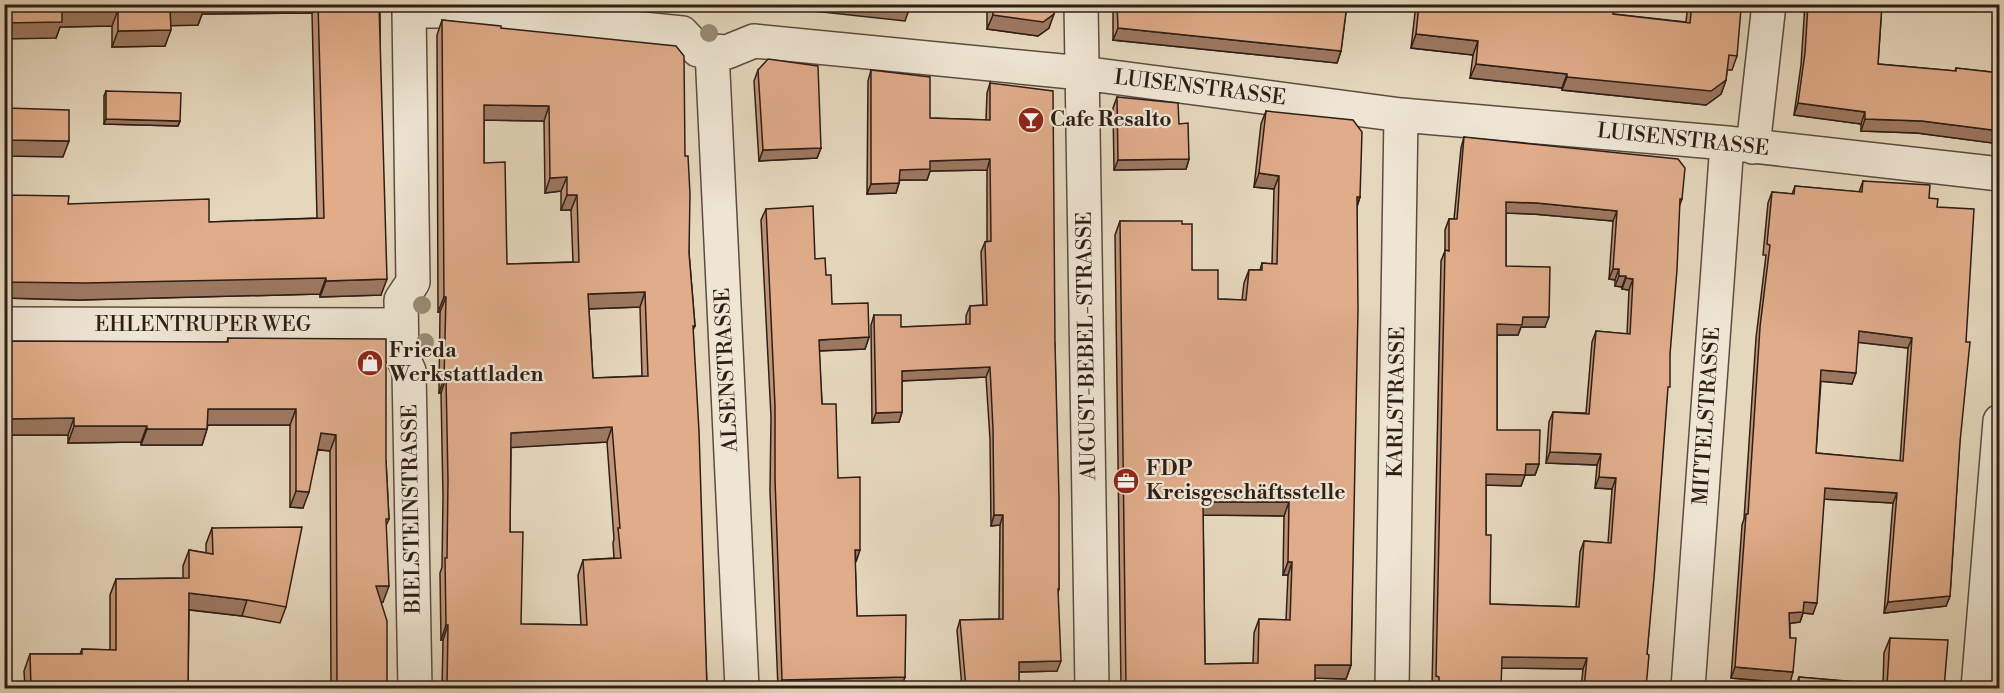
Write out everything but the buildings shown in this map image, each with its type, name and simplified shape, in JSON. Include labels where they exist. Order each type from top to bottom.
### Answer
[{"type":"street","name":"AUGUST-BEBEL-STRASSE","points":[[1082,4],[1092,688]]},
{"type":"street","name":"MITTELSTRASSE","points":[[1688,688],[1740,145],[1769,4]]},
{"type":"street","name":"BIELSTEINSTRASSE","points":[[415,688],[409,370],[402,356],[401,325],[401,300],[413,282],[409,11],[465,8]]},
{"type":"street","points":[[465,8],[682,33],[698,50],[712,51]]},
{"type":"street","name":"LUISENSTRASSE","points":[[712,51],[727,52],[754,41],[1082,73],[1401,115],[1740,145],[2000,174]]},
{"type":"street","name":"ALSENSTRASSE","points":[[712,51],[742,688]]},
{"type":"street","name":"KARLSTRASSE","points":[[1392,688],[1401,115]]},
{"type":"street","name":"EHLENTRUPER WEG","points":[[4,324],[401,325]]},
{"type":"street","points":[[1978,688],[2000,421]]},
{"type":"place","name":"Cafe Resalto","points":[[1031,120]]},
{"type":"place","name":"Frieda Werkstattladen","points":[[370,363]]},
{"type":"place","name":"FDP Kreisgeschäftsstelle","points":[[1126,481]]}]
